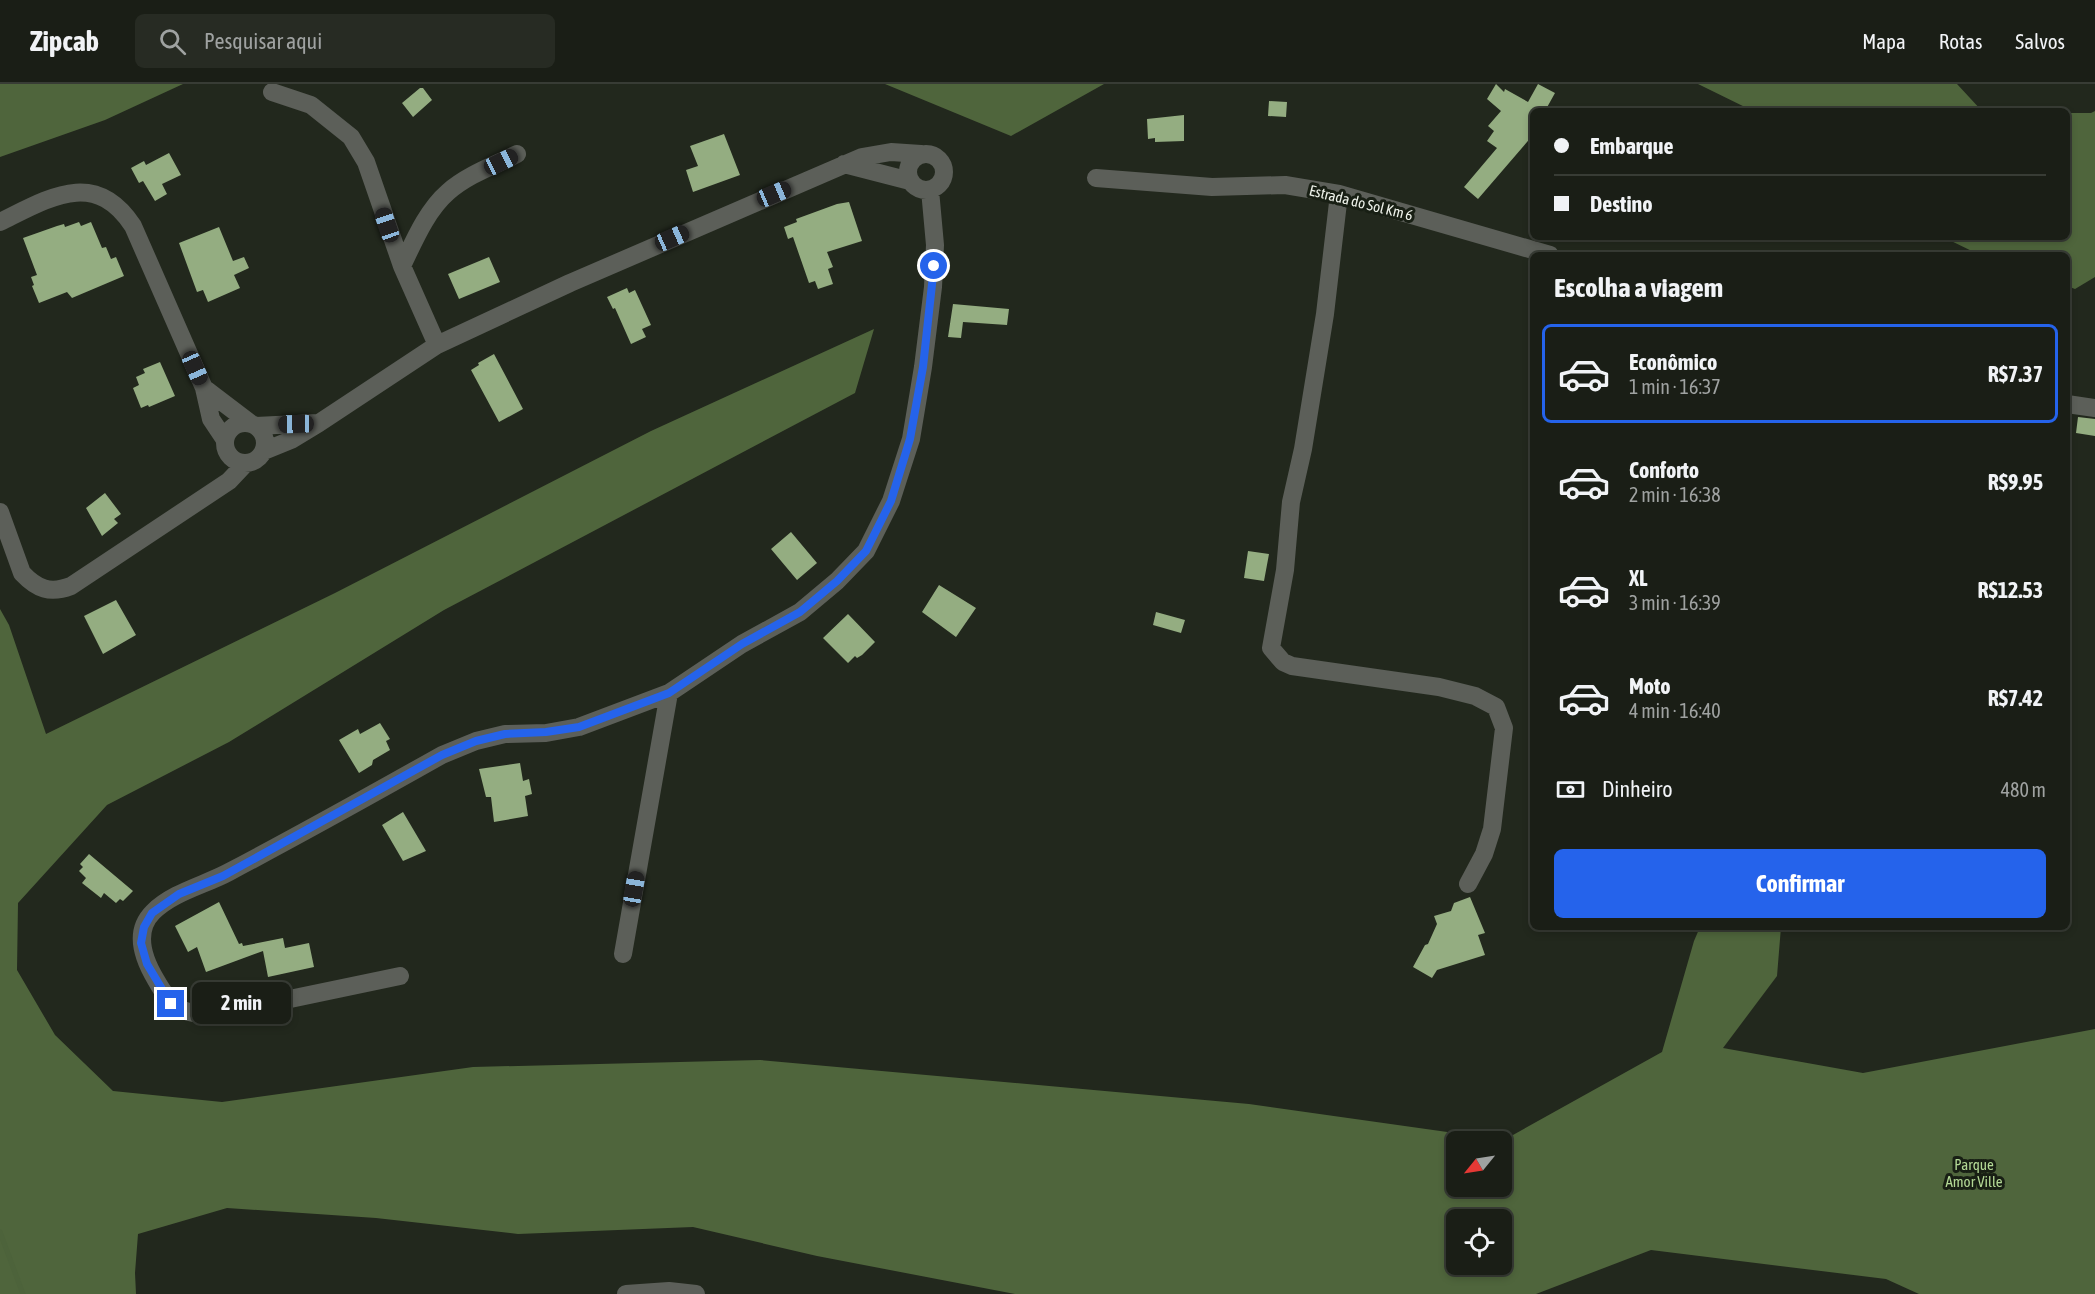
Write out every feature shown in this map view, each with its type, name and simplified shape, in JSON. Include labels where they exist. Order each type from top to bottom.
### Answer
[{"type":"street","points":[[272,92],[311,105],[351,137],[366,162],[402,266],[437,345]]},
{"type":"street","points":[[0,512],[22,573],[37,586],[51,591],[71,586],[229,481],[244,464],[256,460],[264,451],[291,440],[319,423],[437,345],[844,164],[878,153],[927,153],[938,158],[944,168],[944,174],[940,184],[930,190],[919,188],[910,181],[844,164]]},
{"type":"street","points":[[402,266],[423,224],[447,192],[462,181],[518,154]]},
{"type":"street","points":[[910,181],[909,165],[921,154]]},
{"type":"street","name":"Estrada do Sol Km 6","points":[[1096,178],[1212,187],[1285,185],[1339,194],[1540,252]]},
{"type":"street","points":[[400,976],[213,1015],[191,1014],[171,1004],[147,964],[141,943],[144,927],[152,913],[179,894],[223,876],[442,755],[476,741],[505,734],[546,732],[579,727],[669,693],[742,644],[800,612],[837,581],[866,551],[891,501],[910,439],[920,387],[933,287],[935,245],[930,190]]},
{"type":"street","points":[[0,222],[47,200],[73,191],[98,194],[125,213],[133,226],[204,388],[211,419],[234,460],[244,464]]},
{"type":"street","points":[[1339,194],[1325,314],[1304,449],[1291,502],[1285,570],[1271,648],[1283,662],[1292,666],[1439,687],[1475,696],[1496,707],[1504,728],[1491,829],[1484,854],[1468,884]]},
{"type":"street","points":[[204,388],[263,433],[266,442],[264,451]]},
{"type":"street","points":[[2070,404],[2095,408]]},
{"type":"street","points":[[219,487],[226,446],[234,426],[319,423]]},
{"type":"street","points":[[623,954],[669,693]]},
{"type":"street","points":[[626,1294],[669,1291],[696,1294]]},
{"type":"green space","points":[[0,84],[183,84],[105,120],[0,157]]},
{"type":"green space","points":[[885,84],[1104,84],[1011,136]]},
{"type":"green space","points":[[1698,84],[1957,84],[1979,108],[1747,108]]},
{"type":"green space","points":[[2095,111],[2095,277],[2075,289],[2070,287],[2070,252],[1974,252],[1949,240],[2070,240],[2070,113]]},
{"type":"green space","name":"Parque Amor Ville","points":[[874,329],[855,393],[444,610],[229,742],[107,805],[18,903],[17,970],[55,1035],[113,1091],[222,1102],[473,1067],[760,1060],[1249,1104],[1446,1132],[1446,1197],[1512,1197],[1512,1136],[1662,1052],[1699,930],[1781,930],[1777,976],[1723,1048],[1863,1073],[2095,1029],[2095,1294],[1919,1294],[1886,1279],[1651,1250],[1536,1294],[1015,1294],[817,1256],[693,1227],[518,1234],[376,1218],[227,1208],[138,1234],[136,1294],[0,1294],[0,609],[9,625],[46,734],[335,593],[651,431]]},
{"type":"building","points":[[1496,84],[1504,92],[1505,89],[1528,102],[1538,84],[1555,93],[1547,108],[1530,108],[1530,138],[1478,199],[1464,187],[1497,148],[1487,141],[1494,131],[1488,126],[1501,111],[1487,99]]},
{"type":"building","points":[[423,88],[432,100],[413,117],[402,103]]},
{"type":"building","points":[[1269,101],[1287,102],[1286,117],[1268,116]]},
{"type":"building","points":[[1184,115],[1184,141],[1155,142],[1155,138],[1148,139],[1147,119]]},
{"type":"building","points":[[724,134],[740,175],[693,192],[686,170],[698,166],[690,146]]},
{"type":"building","points":[[169,153],[181,175],[162,184],[167,194],[155,201],[143,181],[139,183],[131,168],[144,161],[146,165]]},
{"type":"building","points":[[849,202],[862,241],[827,252],[833,267],[828,269],[833,284],[818,289],[815,281],[809,283],[793,237],[788,239],[784,227],[797,222],[796,219]]},
{"type":"building","points":[[79,222],[81,226],[91,222],[102,248],[106,247],[111,259],[116,257],[124,276],[72,298],[67,292],[39,303],[31,277],[37,275],[23,238],[64,224],[65,227]]},
{"type":"building","points":[[219,227],[233,261],[244,257],[249,268],[234,275],[240,288],[208,302],[203,290],[197,292],[179,243]]},
{"type":"building","points":[[489,257],[500,282],[459,299],[448,274]]},
{"type":"building","points":[[627,288],[629,293],[635,290],[651,325],[642,329],[646,337],[631,344],[615,308],[613,309],[607,297]]},
{"type":"building","points":[[953,304],[1009,309],[1007,325],[963,322],[961,338],[948,337]]},
{"type":"building","points":[[494,354],[523,409],[499,422],[471,370]]},
{"type":"building","points":[[160,362],[175,396],[141,408],[133,388],[139,385],[136,377],[145,373],[143,369]]},
{"type":"building","points":[[2078,417],[2095,419],[2095,436],[2076,433]]},
{"type":"building","points":[[105,493],[121,514],[114,519],[118,523],[102,536],[86,508]]},
{"type":"building","points":[[791,532],[817,563],[797,580],[771,549]]},
{"type":"building","points":[[1248,551],[1269,554],[1264,581],[1244,578]]},
{"type":"building","points":[[939,585],[976,608],[956,637],[922,612]]},
{"type":"building","points":[[116,600],[136,635],[103,654],[84,616]]},
{"type":"building","points":[[1156,612],[1185,620],[1181,633],[1153,625]]},
{"type":"building","points":[[848,614],[875,642],[862,655],[857,658],[855,656],[848,663],[823,638]]},
{"type":"building","points":[[380,723],[390,739],[386,741],[390,750],[373,760],[372,765],[359,773],[339,740],[358,729],[360,734]]},
{"type":"building","points":[[520,763],[523,781],[529,779],[532,794],[525,796],[528,816],[494,822],[491,797],[486,797],[479,769]]},
{"type":"building","points":[[403,812],[426,851],[403,861],[382,825]]},
{"type":"building","points":[[89,854],[133,891],[123,901],[120,899],[116,903],[104,893],[101,898],[82,883],[86,878],[79,871],[83,867],[80,864]]},
{"type":"building","points":[[1470,897],[1485,933],[1478,935],[1485,955],[1437,970],[1432,978],[1413,967],[1425,945],[1428,944],[1437,924],[1434,916],[1451,911],[1454,903]]},
{"type":"building","points":[[219,902],[239,944],[242,943],[243,946],[283,938],[285,948],[309,943],[314,967],[268,977],[263,951],[206,972],[197,947],[188,952],[175,926]]},
{"type":"waterway","points":[[0,1232],[23,1294]]},
{"type":"route","points":[[171,1004],[147,964],[141,943],[144,927],[152,913],[179,894],[223,876],[442,755],[476,741],[505,734],[546,732],[579,727],[669,693],[742,644],[800,612],[837,581],[866,551],[891,501],[910,439],[923,367],[934,266]]}]
